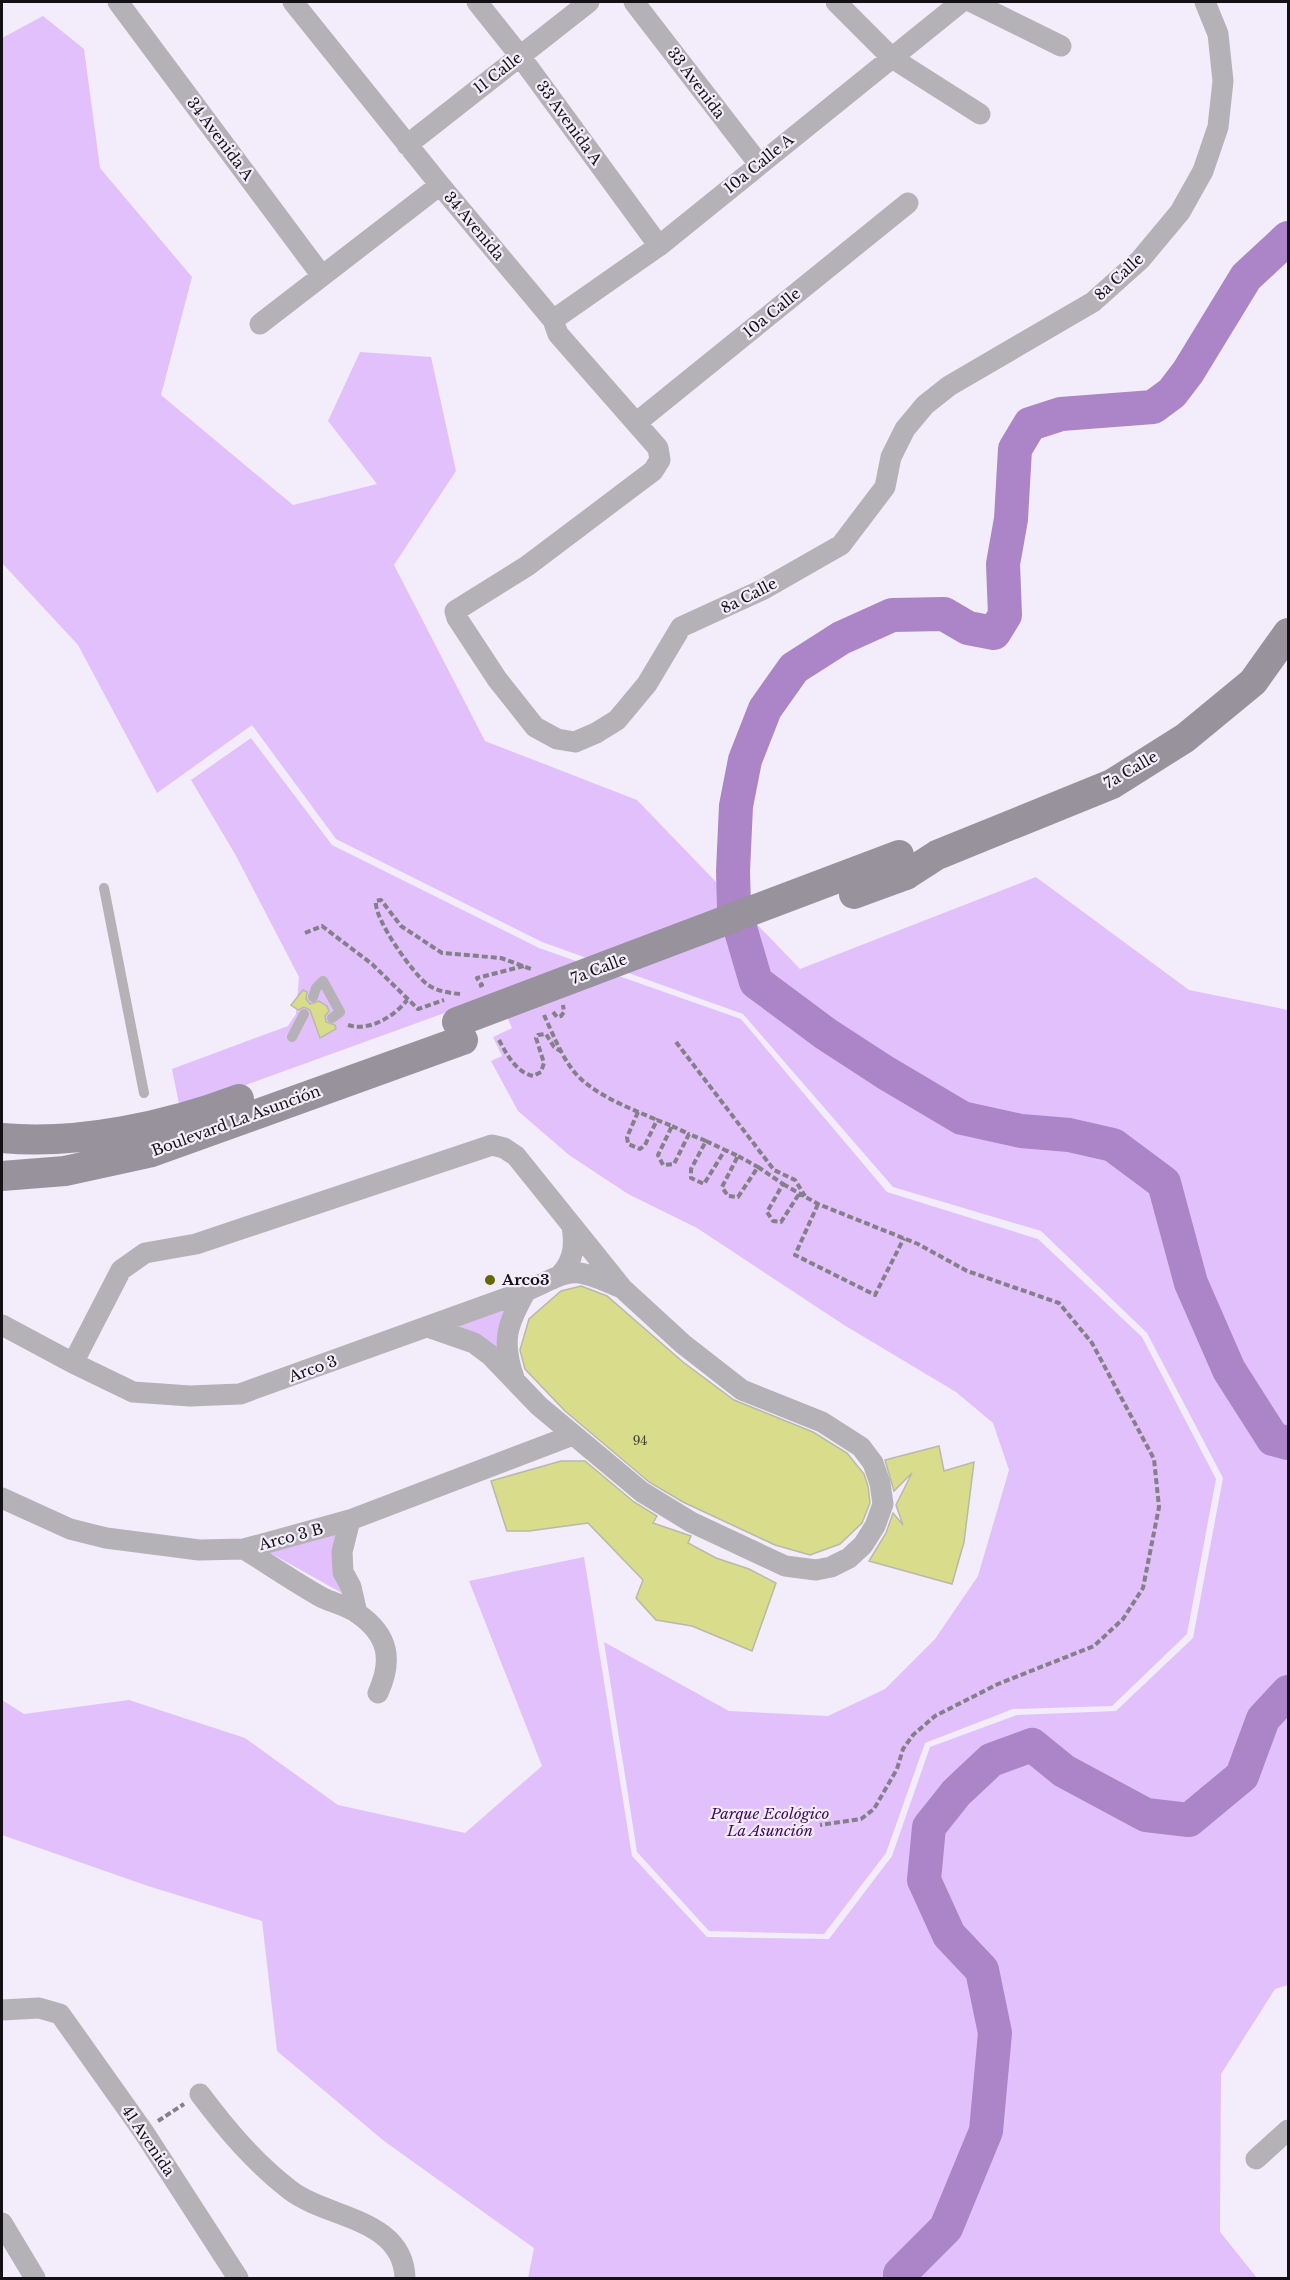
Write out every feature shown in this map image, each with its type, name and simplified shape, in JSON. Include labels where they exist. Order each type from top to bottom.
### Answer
[{"type":"main road","name":"7a Calle","points":[[261,1090],[902,865],[937,855],[1112,784],[1185,738],[1252,682],[1288,633]]},
{"type":"main road","name":"Boulevard La Asunción","points":[[6,1176],[65,1171],[152,1152],[460,1019]]},
{"type":"main road","name":"Boulevard La Asunción","points":[[2,1138],[52,1140],[157,1124],[213,1108],[261,1090]]},
{"type":"main road","points":[[6,1176],[52,1140]]},
{"type":"street","name":"34 Avenida A","points":[[118,2],[322,276]]},
{"type":"street","name":"34 Avenida","points":[[292,2],[407,145],[553,320],[558,334],[658,448]]},
{"type":"street","name":"33 Avenida A","points":[[477,2],[520,56],[659,246]]},
{"type":"street","name":"11 Calle","points":[[407,145],[588,2]]},
{"type":"street","name":"33 Avenida","points":[[634,2],[759,164]]},
{"type":"street","points":[[836,2],[892,58],[980,114]]},
{"type":"street","name":"10a Calle A","points":[[553,320],[659,246],[961,2]]},
{"type":"street","points":[[972,2],[1061,46]]},
{"type":"street","name":"8a Calle","points":[[658,448],[660,460],[653,471],[527,566],[455,611],[457,618],[497,680],[534,727],[558,739],[575,742],[617,720],[647,684],[681,627],[764,589],[841,545],[885,487],[891,457],[901,438],[925,405],[959,380],[1093,302],[1140,260],[1180,212],[1203,171],[1218,127],[1223,81],[1218,34],[1205,2]]},
{"type":"street","points":[[260,324],[440,185]]},
{"type":"street","name":"10a Calle","points":[[636,423],[908,203]]},
{"type":"street","points":[[73,1363],[121,1270],[145,1253],[196,1244],[492,1145],[504,1148],[516,1156],[623,1289],[683,1344],[742,1390],[822,1422],[861,1447],[873,1463],[880,1483],[883,1504],[869,1536],[849,1558],[831,1567],[816,1570],[785,1566],[691,1522],[662,1505],[573,1435],[474,1343],[428,1327]]},
{"type":"street","points":[[561,1274],[570,1264],[573,1253],[572,1226]]},
{"type":"street","name":"Arco 3","points":[[2,1325],[133,1392],[190,1396],[240,1394],[526,1291],[561,1274],[585,1272],[623,1289]]},
{"type":"street","points":[[515,1381],[506,1355],[507,1329],[526,1291]]},
{"type":"street","name":"Arco 3 B","points":[[2,1498],[70,1529],[106,1538],[199,1550],[244,1549],[350,1520],[573,1435]]},
{"type":"street","points":[[350,1520],[342,1552],[343,1572],[351,1587],[357,1613]]},
{"type":"street","points":[[244,1549],[323,1598],[357,1613],[381,1638],[387,1655],[387,1673],[378,1693]]},
{"type":"street","name":"41 Avenida","points":[[2,2010],[39,2008],[60,2014],[143,2131],[238,2278]]},
{"type":"street","points":[[200,2094],[235,2140],[292,2191],[318,2206],[344,2214],[378,2231],[396,2246],[404,2260],[405,2278]]},
{"type":"street","points":[[1256,2159],[1288,2130]]},
{"type":"street","points":[[2,2223],[35,2278]]},
{"type":"lane","points":[[104,888],[144,1093]]},
{"type":"lane","points":[[313,997],[316,988],[323,981],[336,1015]]},
{"type":"lane","points":[[292,1037],[304,1014]]},
{"type":"path","points":[[381,900],[401,926],[442,953],[501,958],[525,965],[477,978],[482,985],[460,1019],[420,978],[379,918],[375,907],[376,902],[381,900]]},
{"type":"path","points":[[305,933],[322,926],[372,964],[418,1009],[460,1019]]},
{"type":"path","points":[[336,1015],[347,1024],[365,1026],[398,1011],[407,1000]]},
{"type":"path","points":[[545,1018],[563,1053],[581,1079],[603,1094],[738,1156],[818,1204],[904,1238],[967,1271],[1059,1303],[1092,1343],[1154,1459],[1159,1507],[1143,1588],[1123,1619],[1094,1646],[998,1684],[935,1716],[913,1735],[903,1749],[897,1769],[874,1809],[861,1819],[820,1825]]},
{"type":"path","points":[[499,1040],[508,1057],[525,1074],[533,1076],[543,1068],[537,1035],[546,1034],[554,1047],[563,1053]]},
{"type":"path","points":[[676,1042],[774,1170],[795,1179],[805,1197]]},
{"type":"path","points":[[638,1112],[627,1137],[628,1144],[634,1148],[640,1149],[645,1145],[657,1120]]},
{"type":"path","points":[[672,1126],[658,1155],[663,1165],[674,1164],[689,1134]]},
{"type":"path","points":[[706,1141],[691,1168],[691,1178],[697,1183],[704,1184],[710,1177],[725,1150]]},
{"type":"path","points":[[738,1156],[722,1187],[728,1196],[738,1197],[758,1167]]},
{"type":"path","points":[[783,1184],[767,1212],[773,1221],[781,1222],[799,1194]]},
{"type":"path","points":[[818,1204],[795,1255],[875,1295],[904,1238]]},
{"type":"path","points":[[143,2131],[200,2094]]},
{"type":"green space","points":[[43,16],[84,49],[100,168],[192,277],[161,395],[293,505],[377,484],[328,421],[360,352],[431,357],[456,471],[394,565],[485,741],[637,800],[800,969],[1036,877],[1189,990],[1288,1010],[1288,1985],[1275,1989],[1221,2074],[1220,2232],[1257,2278],[528,2278],[534,2248],[384,2141],[277,2051],[262,1921],[148,1886],[2,1835],[2,1700],[24,1714],[129,1700],[245,1738],[338,1805],[465,1833],[542,1766],[469,1581],[584,1557],[632,1856],[707,1937],[829,1939],[892,1856],[930,1747],[1017,1715],[1116,1711],[1193,1638],[1223,1478],[1147,1333],[1041,1231],[893,1187],[743,1014],[542,942],[336,839],[252,725],[157,793],[78,645],[2,563],[2,38]]},
{"type":"green space","name":"Parque Ecológico La Asunción","points":[[251,738],[332,845],[539,948],[741,1019],[887,1192],[1038,1239],[1142,1337],[1216,1479],[1187,1634],[1112,1706],[1013,1709],[925,1743],[886,1853],[824,1934],[709,1931],[637,1852],[604,1642],[729,1711],[828,1716],[885,1689],[935,1639],[978,1576],[1009,1470],[993,1423],[956,1392],[844,1325],[697,1228],[628,1194],[569,1155],[518,1111],[491,1061],[502,1056],[493,1037],[512,1028],[497,994],[240,1087],[179,1104],[172,1069],[288,1026],[296,1014],[299,977],[235,854],[191,780]]},
{"type":"green space","points":[[518,1299],[505,1363],[439,1326]]},
{"type":"green space","points":[[339,1530],[349,1597],[265,1550]]},
{"type":"building","points":[[303,990],[307,992],[306,999],[310,1004],[319,1001],[327,1006],[329,1011],[325,1016],[326,1022],[335,1025],[336,1029],[320,1038],[310,1010],[304,1007],[298,1010],[291,1005]]},
{"type":"building","points":[[581,1286],[607,1296],[683,1362],[734,1400],[813,1432],[847,1453],[864,1474],[868,1486],[870,1503],[862,1523],[840,1544],[810,1555],[775,1545],[683,1502],[649,1482],[565,1411],[525,1369],[520,1350],[529,1319],[561,1291]]},
{"type":"building","points":[[939,1446],[944,1471],[974,1462],[964,1542],[952,1584],[869,1561],[886,1533],[893,1513],[903,1525],[896,1505],[912,1473],[894,1491],[885,1460]]},
{"type":"building","points":[[561,1461],[585,1461],[634,1502],[657,1516],[653,1523],[691,1536],[688,1543],[716,1558],[749,1569],[776,1583],[752,1651],[692,1626],[656,1620],[636,1598],[643,1580],[588,1523],[529,1531],[507,1531],[491,1481]]},
{"type":"waterway","points":[[1288,238],[1246,277],[1188,372],[1172,393],[1153,407],[1061,414],[1030,424],[1015,449],[1011,519],[1003,564],[1005,615],[994,633],[968,628],[944,614],[892,615],[841,638],[794,668],[765,709],[745,760],[736,806],[733,871],[734,907],[756,982],[826,1034],[962,1118],[1021,1131],[1069,1135],[1113,1145],[1164,1183],[1191,1283],[1229,1370],[1273,1439],[1288,1443]]},
{"type":"waterway","points":[[900,2278],[900,2274],[946,2228],[986,2131],[995,2033],[982,1970],[949,1935],[924,1880],[929,1827],[956,1793],[991,1760],[1032,1745],[1064,1771],[1146,1815],[1189,1820],[1242,1776],[1263,1719],[1288,1692]]},
{"type":"place","name":"Arco3","points":[[490,1280]]}]
